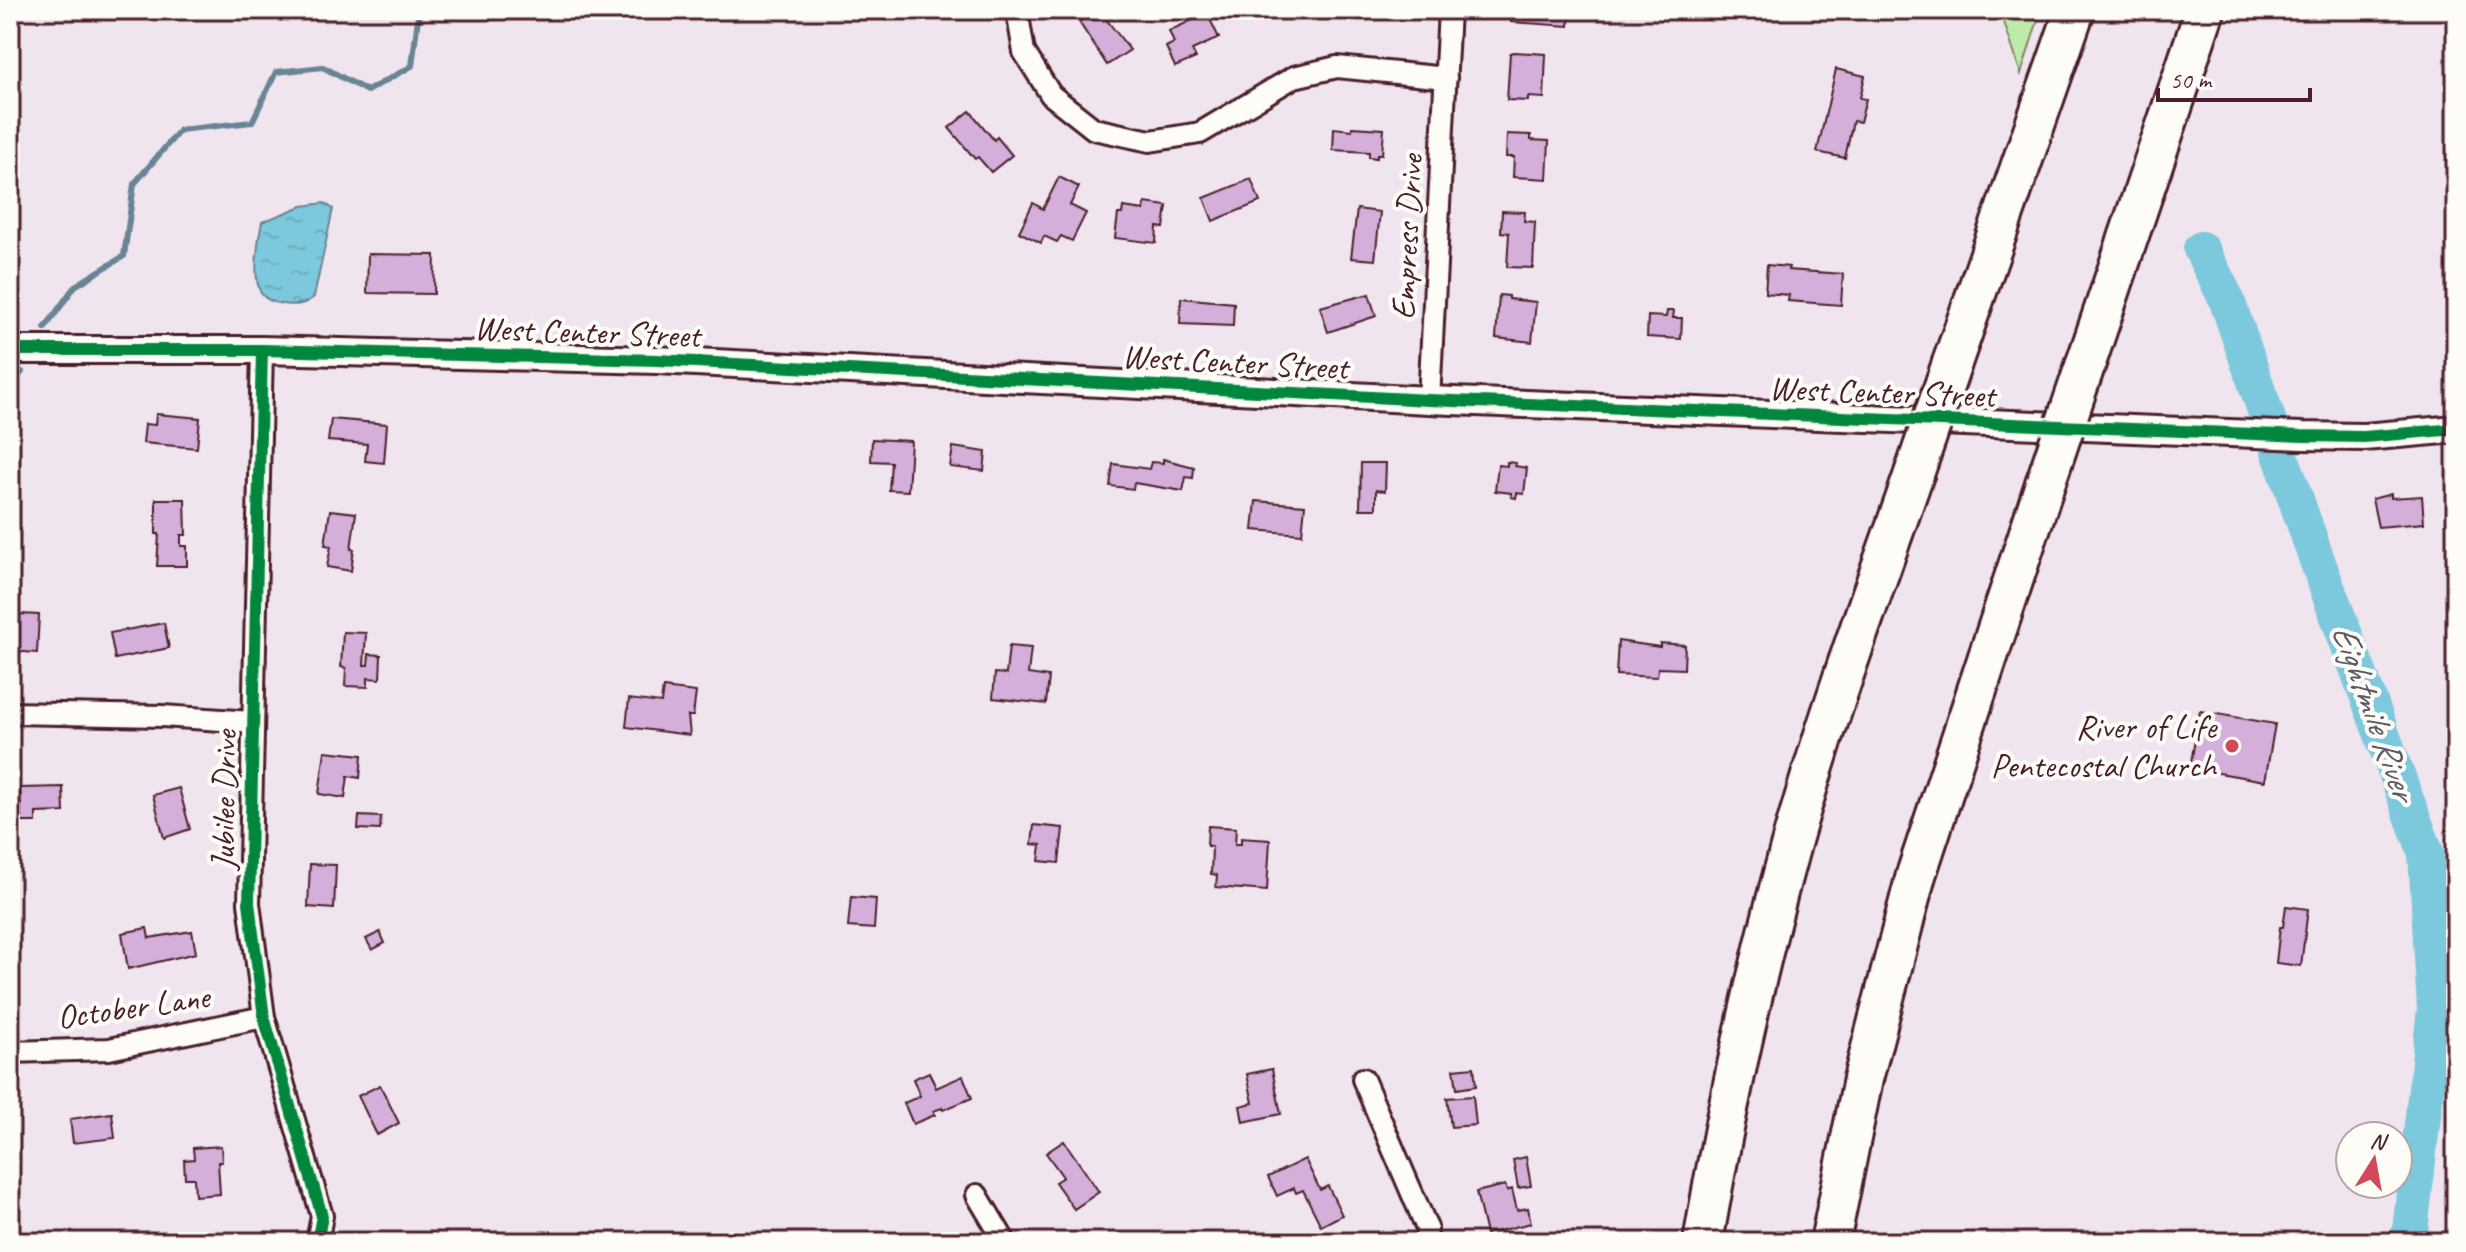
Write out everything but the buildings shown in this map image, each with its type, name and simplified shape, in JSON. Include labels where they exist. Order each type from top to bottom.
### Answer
[{"type":"highway","points":[[1703,1242],[1738,1055],[1788,856],[1824,737],[2075,10]]},
{"type":"highway","points":[[1830,1242],[1863,1079],[1916,875],[2205,10]]},
{"type":"street","points":[[1017,10],[1024,52],[1051,95],[1094,129],[1150,141],[1200,133],[1294,77],[1337,67],[1446,78]]},
{"type":"street","name":"Empress Drive","points":[[1429,400],[1449,10]]},
{"type":"street","name":"West Center Street","points":[[10,350],[262,350],[657,360],[1429,400],[2302,436],[2364,437],[2456,429]]},
{"type":"street","name":"Jubilee Drive","points":[[262,350],[249,903],[264,1017],[322,1216],[317,1242]]},
{"type":"street","points":[[10,713],[162,716],[252,722]]},
{"type":"street","name":"October Lane","points":[[10,1052],[109,1049],[264,1017]]},
{"type":"street","points":[[1363,1079],[1427,1228],[1426,1242]]},
{"type":"street","points":[[977,1195],[1005,1242]]},
{"type":"green space","points":[[2000,10],[2041,10],[2021,74]]},
{"type":"water","points":[[325,203],[333,209],[314,297],[296,305],[268,300],[258,286],[256,268],[262,222],[302,206]]},
{"type":"waterway","points":[[45,328],[75,286],[124,256],[134,184],[180,130],[252,122],[276,72],[323,67],[367,91],[412,66],[419,10]]},
{"type":"waterway","name":"Eightmile River","points":[[2201,249],[2226,298],[2318,563],[2426,853],[2435,1009],[2410,1231],[2406,1242]]},
{"type":"waterway","points":[[10,386],[22,372]]},
{"type":"cycle path","points":[[10,350],[262,350],[657,360],[1429,400],[2302,436],[2364,437],[2456,429]]},
{"type":"cycle path","points":[[262,350],[249,903],[264,1017],[322,1216],[317,1242]]},
{"type":"place","name":"River of Life Pentecostal Church","points":[[2232,746]]}]
